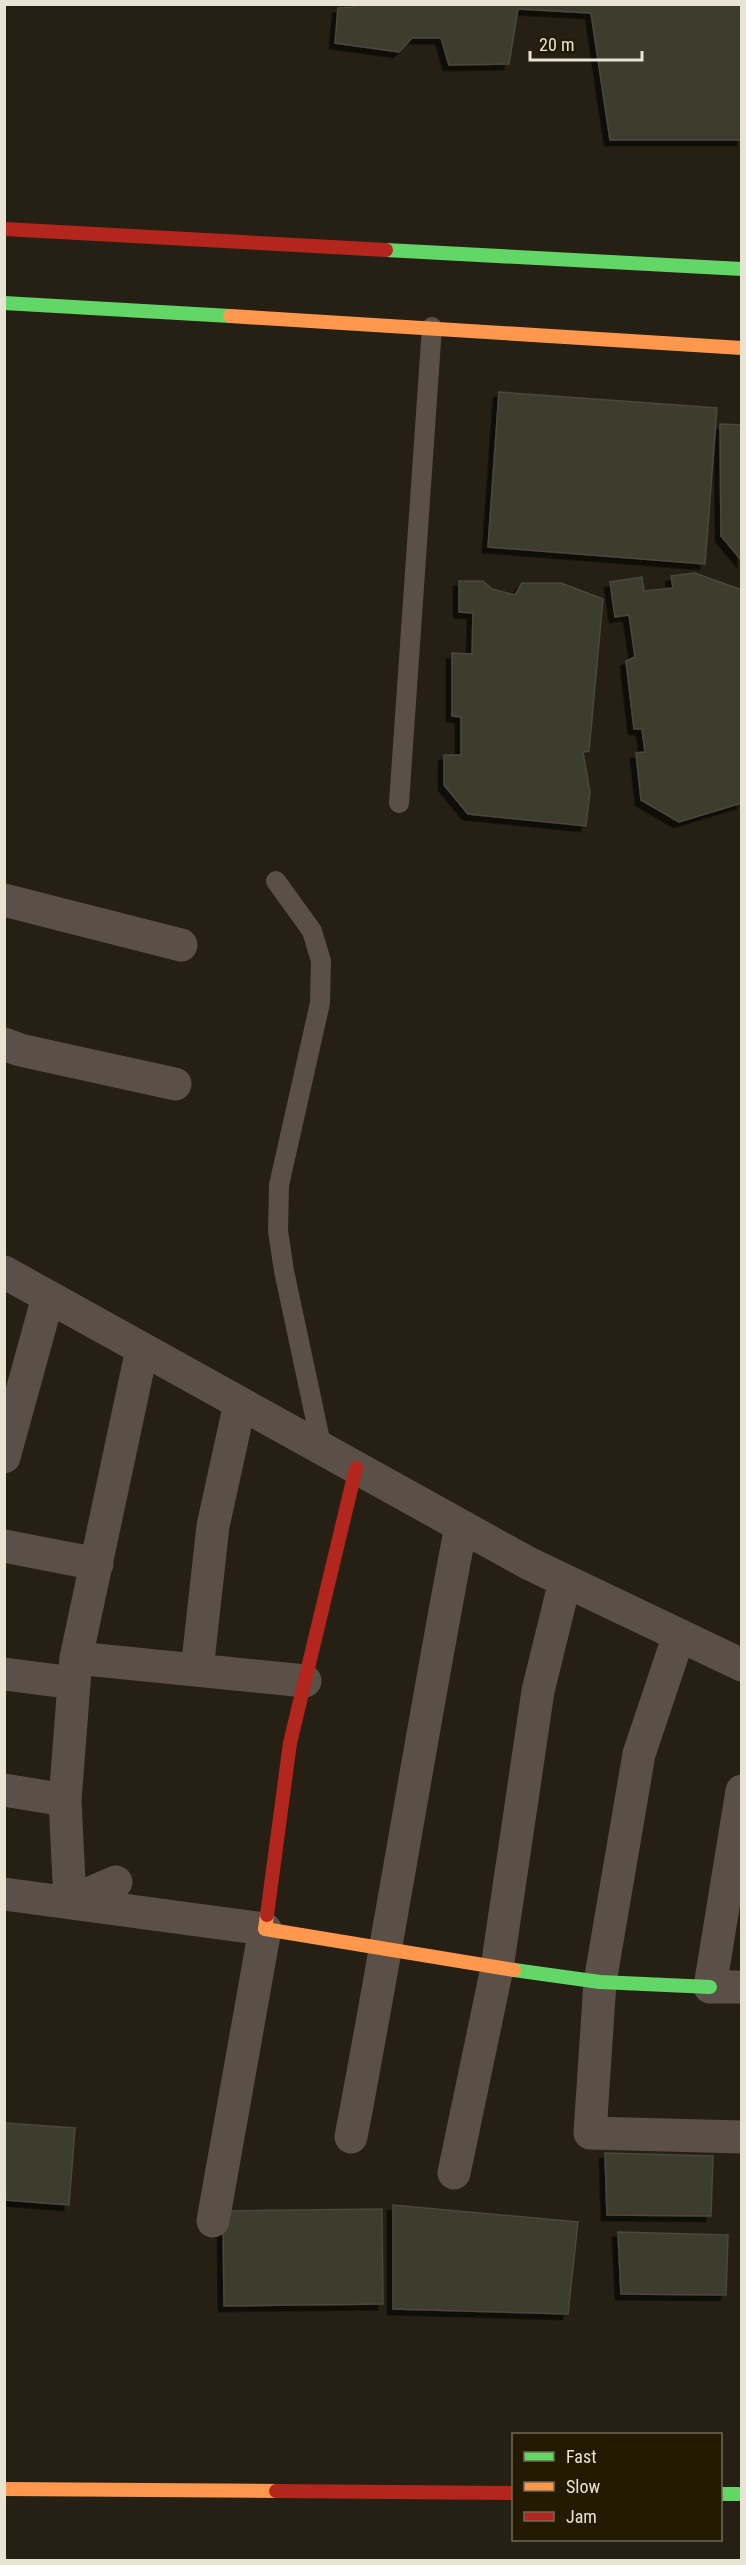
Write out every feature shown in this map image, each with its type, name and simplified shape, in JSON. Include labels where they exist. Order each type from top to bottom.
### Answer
[{"type":"street","points":[[4,229],[741,268]]},
{"type":"street","points":[[4,303],[432,327],[741,348]]},
{"type":"street","points":[[4,900],[181,945]]},
{"type":"street","points":[[4,1044],[20,1050],[175,1084]]},
{"type":"street","points":[[4,1272],[461,1526],[565,1581],[741,1665]]},
{"type":"street","points":[[4,1457],[48,1297]]},
{"type":"street","points":[[70,1902],[65,1800],[75,1670],[142,1349]]},
{"type":"street","points":[[197,1670],[213,1526],[240,1403]]},
{"type":"street","points":[[213,2222],[265,1929],[290,1743],[356,1468]]},
{"type":"street","points":[[351,2137],[387,1949],[430,1692],[461,1526]]},
{"type":"street","points":[[4,1546],[96,1564]]},
{"type":"street","points":[[454,2173],[497,1968],[538,1690],[565,1581]]},
{"type":"street","points":[[679,1635],[639,1754],[600,1982],[590,2133],[741,2137]]},
{"type":"street","points":[[4,1674],[75,1670],[197,1670],[305,1681]]},
{"type":"street","points":[[4,1790],[65,1800]]},
{"type":"street","points":[[4,1894],[265,1929],[497,1968],[600,1982],[726,1987],[741,1791]]},
{"type":"street","points":[[70,1902],[116,1882]]},
{"type":"street","points":[[4,2489],[512,2493]]},
{"type":"street","points":[[722,2494],[741,2494]]},
{"type":"lane","points":[[399,803],[432,327]]},
{"type":"lane","points":[[276,881],[312,931],[321,961],[320,1003],[279,1185],[278,1231],[284,1271],[322,1449]]},
{"type":"building","points":[[353,4],[742,4],[742,140],[610,140],[591,13],[518,9],[509,64],[449,65],[441,38],[412,38],[399,52],[335,43],[338,8],[353,7]]},
{"type":"building","points":[[499,392],[717,408],[705,564],[488,547]]},
{"type":"building","points":[[720,424],[742,425],[742,561],[721,536]]},
{"type":"building","points":[[695,573],[742,590],[742,803],[679,822],[641,800],[636,753],[645,752],[642,729],[634,729],[626,661],[635,657],[629,615],[615,617],[610,582],[642,577],[644,591],[673,588],[671,576]]},
{"type":"building","points":[[459,581],[483,581],[492,589],[515,595],[522,583],[561,583],[603,599],[589,751],[583,752],[590,792],[586,826],[468,814],[444,785],[444,755],[461,755],[461,717],[452,716],[452,653],[472,654],[473,613],[459,612]]},
{"type":"building","points":[[4,2123],[75,2128],[69,2205],[6,2200]]},
{"type":"building","points":[[605,2153],[713,2156],[711,2216],[607,2215]]},
{"type":"building","points":[[393,2205],[578,2222],[568,2314],[393,2309]]},
{"type":"building","points":[[382,2209],[383,2304],[224,2306],[223,2211]]},
{"type":"building","points":[[618,2232],[728,2235],[726,2295],[621,2294]]},
{"type":"traffic: fast","points":[[386,250],[742,269]]},
{"type":"traffic: fast","points":[[4,303],[230,316]]},
{"type":"traffic: fast","points":[[514,1970],[600,1982],[710,1987]]},
{"type":"traffic: fast","points":[[722,2494],[742,2494]]},
{"type":"traffic: slow","points":[[230,316],[742,348]]},
{"type":"traffic: slow","points":[[267,1915],[265,1929],[514,1970]]},
{"type":"traffic: slow","points":[[4,2489],[276,2491]]},
{"type":"traffic: jam","points":[[4,229],[386,250]]},
{"type":"traffic: jam","points":[[267,1915],[290,1743],[356,1468]]},
{"type":"traffic: jam","points":[[276,2491],[512,2493]]}]
